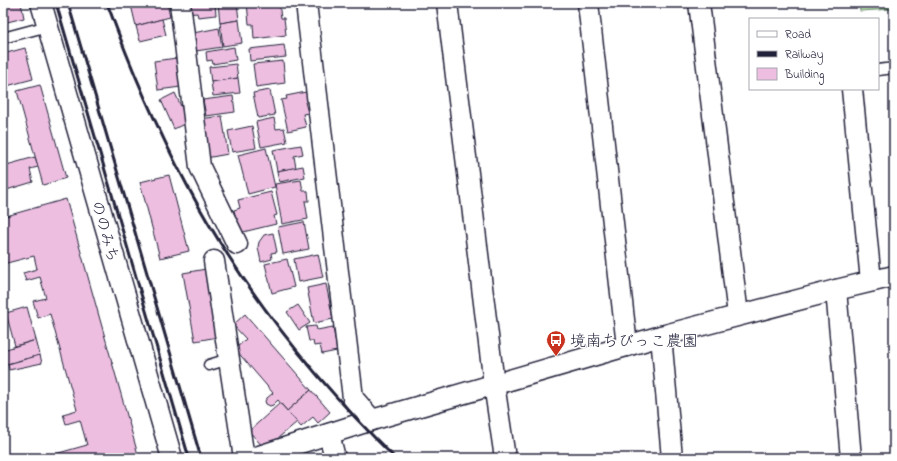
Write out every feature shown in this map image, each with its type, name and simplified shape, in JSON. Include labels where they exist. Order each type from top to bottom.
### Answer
[{"type":"street","name":"ののみち","points":[[42,3],[172,458]]},
{"type":"street","points":[[180,3],[200,167],[238,244]]},
{"type":"street","points":[[306,3],[353,398],[372,420]]},
{"type":"street","points":[[447,3],[494,384],[505,458]]},
{"type":"street","points":[[588,3],[627,346]]},
{"type":"street","points":[[700,3],[738,315]]},
{"type":"street","points":[[852,90],[870,281]]},
{"type":"street","points":[[214,261],[244,458]]},
{"type":"street","points":[[253,458],[372,420],[661,336],[894,276]]},
{"type":"street","points":[[836,290],[851,458]]},
{"type":"street","points":[[661,336],[672,458]]},
{"type":"street","points":[[329,434],[335,458]]},
{"type":"lane","points":[[3,38],[48,26]]},
{"type":"lane","points":[[879,70],[894,68]]},
{"type":"lane","points":[[208,365],[229,360]]},
{"type":"green space","points":[[859,3],[894,3],[894,9],[860,11]]},
{"type":"building","points":[[3,3],[21,3],[24,18],[3,23]]},
{"type":"building","points":[[138,3],[167,3],[170,17],[136,26],[131,5]]},
{"type":"building","points":[[186,3],[215,3],[216,15],[198,17],[197,13],[187,14]]},
{"type":"building","points":[[218,3],[237,3],[239,20],[220,23]]},
{"type":"building","points":[[247,3],[279,3],[281,18],[284,18],[286,35],[254,39],[253,24],[249,24]]},
{"type":"building","points":[[162,19],[166,35],[140,41],[136,26]]},
{"type":"building","points":[[239,20],[242,43],[223,46],[220,23]]},
{"type":"building","points":[[219,28],[222,47],[196,51],[193,33]]},
{"type":"building","points":[[284,45],[286,57],[250,61],[249,49]]},
{"type":"building","points":[[234,47],[236,60],[213,64],[212,60],[207,61],[206,52]]},
{"type":"building","points":[[25,48],[33,79],[3,87],[3,54]]},
{"type":"building","points":[[177,58],[181,87],[158,90],[154,61]]},
{"type":"building","points":[[283,61],[285,83],[256,87],[253,64]]},
{"type":"building","points":[[236,64],[238,78],[211,82],[209,67]]},
{"type":"building","points":[[238,78],[240,93],[213,96],[211,82]]},
{"type":"building","points":[[40,85],[66,178],[43,185],[17,91]]},
{"type":"building","points":[[270,90],[275,115],[258,118],[253,93]]},
{"type":"building","points":[[306,92],[308,101],[305,102],[308,113],[303,114],[306,127],[288,131],[281,100],[287,99],[286,96]]},
{"type":"building","points":[[175,93],[188,122],[174,129],[161,100]]},
{"type":"building","points":[[233,96],[235,112],[206,116],[203,100]]},
{"type":"building","points":[[222,116],[228,154],[206,158],[200,119]]},
{"type":"building","points":[[274,118],[276,129],[284,128],[287,142],[261,147],[256,122]]},
{"type":"building","points":[[252,126],[256,148],[232,152],[228,131]]},
{"type":"building","points":[[301,145],[303,154],[294,156],[296,168],[277,171],[273,150]]},
{"type":"building","points":[[3,146],[8,164],[3,166]]},
{"type":"building","points":[[266,148],[275,187],[248,194],[238,155]]},
{"type":"building","points":[[35,157],[38,167],[30,169],[33,182],[3,191],[3,166]]},
{"type":"building","points":[[303,166],[305,177],[279,182],[277,171]]},
{"type":"building","points":[[169,175],[189,251],[160,258],[140,182]]},
{"type":"building","points":[[301,180],[303,191],[308,191],[309,201],[305,201],[308,219],[282,224],[275,184]]},
{"type":"building","points":[[271,192],[277,215],[274,216],[276,224],[239,233],[234,210],[240,208],[238,200]]},
{"type":"building","points":[[66,199],[139,458],[41,458],[87,445],[80,420],[66,424],[63,414],[77,410],[50,314],[38,318],[33,301],[46,298],[40,277],[26,281],[23,273],[37,269],[34,256],[3,264],[3,217]]},
{"type":"building","points":[[304,222],[309,249],[283,254],[278,227]]},
{"type":"building","points":[[273,233],[277,252],[271,253],[272,259],[261,262],[258,247],[259,242],[264,235]]},
{"type":"building","points":[[318,254],[323,277],[298,282],[294,259]]},
{"type":"building","points":[[287,259],[294,287],[272,293],[265,264]]},
{"type":"building","points":[[206,269],[218,337],[195,341],[183,273]]},
{"type":"building","points":[[326,284],[333,319],[314,323],[307,288]]},
{"type":"building","points":[[298,305],[310,323],[299,330],[287,312]]},
{"type":"building","points":[[27,307],[36,340],[15,346],[6,313]]},
{"type":"building","points":[[245,314],[311,390],[287,411],[278,400],[270,406],[266,404],[265,401],[273,393],[235,349],[246,339],[233,325]]},
{"type":"building","points":[[316,326],[317,330],[333,327],[337,351],[322,354],[320,345],[314,346],[313,341],[309,341],[306,327]]},
{"type":"building","points":[[36,340],[40,355],[3,365],[3,350]]},
{"type":"building","points":[[40,355],[42,363],[9,370],[8,364]]},
{"type":"building","points":[[311,390],[330,412],[318,423],[313,417],[301,427],[287,411]]},
{"type":"building","points":[[280,403],[297,422],[271,444],[269,442],[263,447],[249,431]]},
{"type":"railway","points":[[56,3],[189,458]]},
{"type":"railway","points":[[68,3],[201,458]]},
{"type":"railway","points":[[107,3],[134,73],[154,119],[208,223],[255,295],[280,330],[336,396],[395,458]]},
{"type":"place","name":"境南ちびっこ農園","points":[[556,357]]}]
